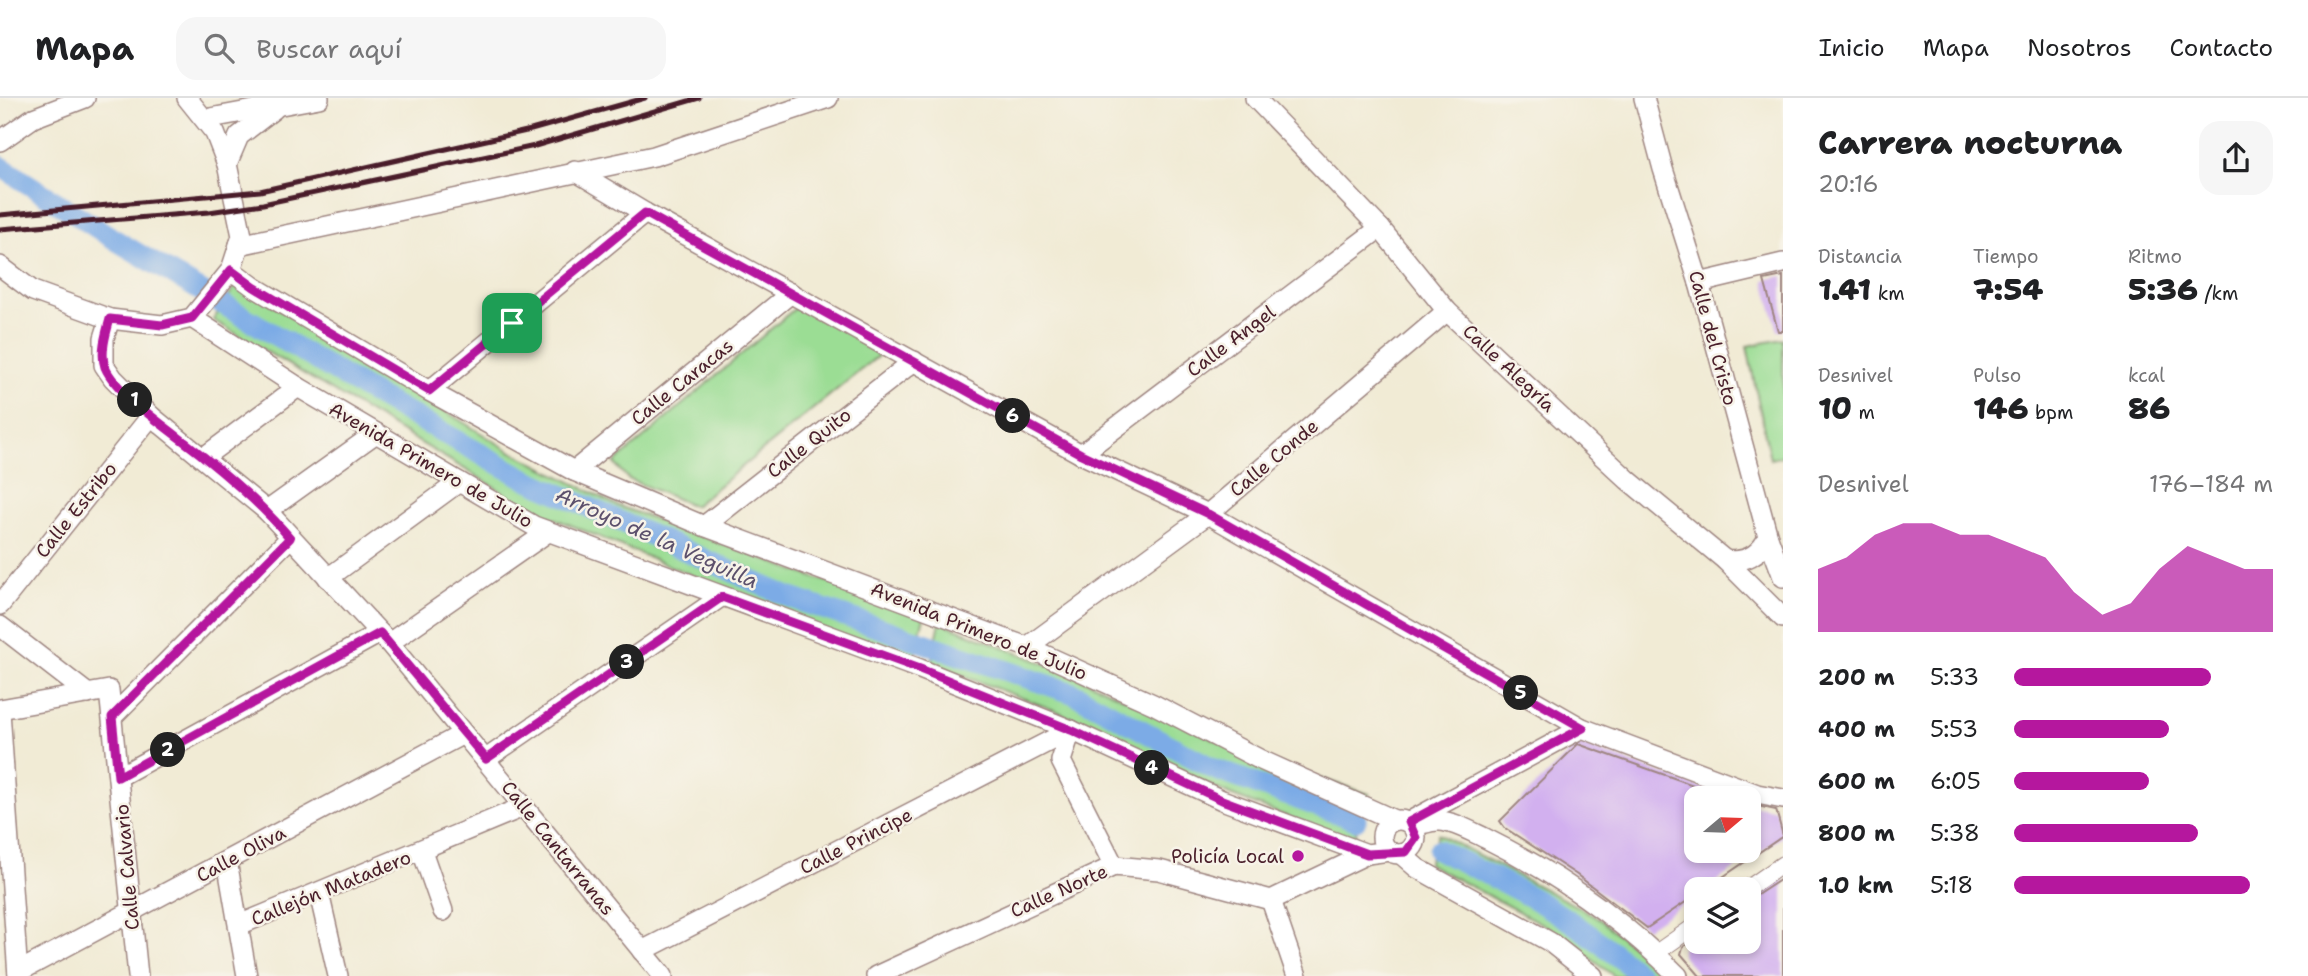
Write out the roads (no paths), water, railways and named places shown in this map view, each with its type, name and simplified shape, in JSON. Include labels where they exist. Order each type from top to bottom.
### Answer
[{"type":"street","points":[[32,98],[33,118]]},
{"type":"street","points":[[0,141],[33,118],[85,98]]},
{"type":"street","points":[[0,266],[33,291],[110,319],[162,325],[192,318],[231,270],[242,236],[227,164],[215,134],[187,98]]},
{"type":"street","points":[[205,119],[320,98]]},
{"type":"street","points":[[239,245],[654,156],[828,98]]},
{"type":"street","name":"Calle Alegría","points":[[1255,98],[1380,228],[1447,311],[1628,480],[1725,560],[1783,618]]},
{"type":"street","name":"Calle del Cristo","points":[[1644,98],[1699,283],[1768,537],[1783,577]]},
{"type":"street","points":[[227,164],[239,136],[275,108]]},
{"type":"street","points":[[575,171],[645,213],[1081,454],[1208,514],[1583,728],[1757,794],[1783,799]]},
{"type":"street","points":[[429,391],[645,213]]},
{"type":"street","name":"Calle Angel","points":[[1081,454],[1380,228]]},
{"type":"street","points":[[1699,283],[1783,263]]},
{"type":"street","name":"Avenida Primero de Julio","points":[[231,270],[254,287],[429,391],[574,471],[704,526],[1027,647],[1153,704],[1261,760],[1405,823]]},
{"type":"street","name":"Calle Caracas","points":[[574,471],[791,293]]},
{"type":"street","name":"Calle Conde","points":[[1027,647],[1208,514],[1447,311]]},
{"type":"street","name":"Avenida Primero de Julio","points":[[192,318],[298,387],[548,532],[920,669],[1071,730],[1222,800],[1367,854],[1395,853]]},
{"type":"street","name":"Calle Cantarranas","points":[[110,319],[104,338],[104,365],[151,416],[267,511],[384,638],[663,976]]},
{"type":"street","name":"Calle Quito","points":[[704,526],[914,361]]},
{"type":"street","points":[[204,457],[298,387]]},
{"type":"street","name":"Calle Estribo","points":[[0,605],[151,416]]},
{"type":"street","points":[[267,511],[376,433]]},
{"type":"street","points":[[328,578],[459,482]]},
{"type":"street","points":[[118,777],[384,638],[548,532]]},
{"type":"street","points":[[1725,560],[1740,562],[1763,548],[1768,537]]},
{"type":"street","points":[[112,717],[290,538]]},
{"type":"street","points":[[486,759],[722,597]]},
{"type":"street","points":[[0,626],[88,694]]},
{"type":"street","name":"Calle Calvario","points":[[88,694],[109,690],[138,976]]},
{"type":"street","points":[[18,974],[0,710],[88,694]]},
{"type":"street","points":[[1405,823],[1583,728]]},
{"type":"street","points":[[1071,730],[1061,761],[1114,866]]},
{"type":"street","name":"Calle Principe","points":[[642,951],[1071,730]]},
{"type":"street","name":"Calle Oliva","points":[[18,974],[463,734]]},
{"type":"street","name":"Callejón Matadero","points":[[239,925],[523,807]]},
{"type":"street","points":[[1593,976],[1550,942],[1395,853],[1381,837],[1385,826],[1439,821],[1467,829],[1505,848],[1586,898],[1656,953],[1678,976]]},
{"type":"street","points":[[1395,853],[1415,844],[1405,823]]},
{"type":"street","name":"Callejón Matadero","points":[[422,851],[443,911]]},
{"type":"street","points":[[1297,976],[1271,900],[1367,854]]},
{"type":"street","points":[[228,861],[247,976]]},
{"type":"street","points":[[1761,879],[1783,864]]},
{"type":"street","name":"Calle Norte","points":[[876,976],[1114,866],[1159,870],[1271,900]]},
{"type":"street","points":[[319,893],[338,976]]},
{"type":"street","points":[[1656,953],[1684,933]]},
{"type":"waterway","name":"Arroyo de la Veguilla","points":[[0,166],[117,241],[372,393],[524,478],[791,598],[1075,694],[1214,769],[1356,820]]},
{"type":"waterway","name":"Arroyo de la Veguilla","points":[[1438,850],[1494,877],[1569,920],[1641,976]]},
{"type":"railway","points":[[0,215],[260,191],[531,130],[645,98]]},
{"type":"railway","points":[[0,229],[209,212],[263,204],[535,146],[699,98]]},
{"type":"place","name":"Policía Local","points":[[1298,856]]}]
